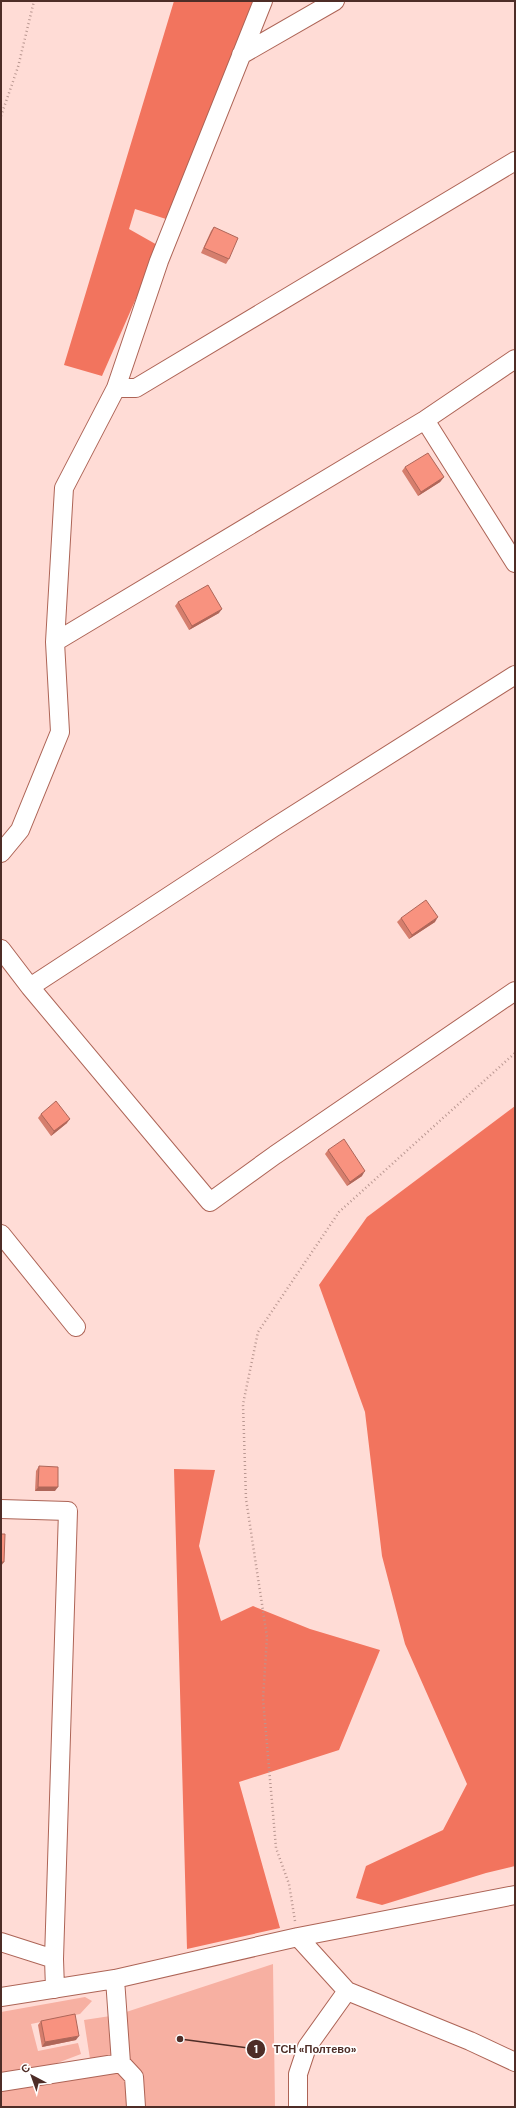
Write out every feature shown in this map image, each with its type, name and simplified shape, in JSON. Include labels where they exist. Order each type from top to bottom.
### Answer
[{"type":"street","points":[[1,854],[20,830],[60,732],[55,642],[64,488],[116,388],[160,261],[263,1]]},
{"type":"street","points":[[241,55],[335,1]]},
{"type":"street","points":[[116,388],[136,388],[515,161]]},
{"type":"street","points":[[55,642],[425,420],[515,359]]},
{"type":"street","points":[[425,420],[515,563]]},
{"type":"street","points":[[30,987],[273,828],[515,676]]},
{"type":"street","points":[[1,949],[30,987],[210,1202],[275,1155],[515,991]]},
{"type":"street","points":[[1,1234],[76,1327]]},
{"type":"street","points":[[1,1509],[68,1511],[54,1959],[55,1989]]},
{"type":"street","points":[[1,1997],[115,1979],[298,1937],[515,1895]]},
{"type":"street","points":[[298,1937],[346,1991],[515,2062]]},
{"type":"street","points":[[1,1942],[54,1959]]},
{"type":"street","points":[[115,1979],[121,2063],[134,2077],[136,2107]]},
{"type":"street","points":[[298,2107],[298,2074],[307,2047],[346,1991]]},
{"type":"street","points":[[1,2082],[121,2063]]},
{"type":"path","points":[[1,116],[18,67],[34,1]]},
{"type":"path","points":[[298,1937],[289,1884],[276,1848],[263,1699],[267,1637],[246,1499],[243,1404],[258,1332],[339,1212],[515,1053]]},
{"type":"shaded area","points":[[174,1],[254,1],[166,219],[135,209],[129,229],[159,246],[102,376],[64,365]]},
{"type":"shaded area","points":[[515,1106],[515,1866],[486,1873],[382,1905],[356,1898],[366,1866],[443,1830],[467,1784],[405,1644],[382,1556],[365,1412],[319,1285],[367,1217]]},
{"type":"shaded area","points":[[174,1469],[215,1470],[199,1546],[221,1621],[253,1606],[310,1629],[380,1650],[339,1750],[239,1782],[280,1928],[187,1949]]},
{"type":"shaded area","points":[[273,1964],[275,2107],[1,2107],[1,2012],[85,1997],[92,2001],[80,2014],[31,2024],[38,2051],[78,2043],[81,2054],[52,2065],[90,2059],[84,2020],[117,2015]]},
{"type":"building","points":[[214,227],[238,238],[229,259],[204,248]]},
{"type":"building","points":[[428,453],[444,477],[421,492],[405,467]]},
{"type":"building","points":[[208,585],[222,609],[192,626],[178,602]]},
{"type":"building","points":[[426,900],[438,917],[412,935],[401,918]]},
{"type":"building","points":[[56,1101],[70,1119],[54,1131],[41,1114]]},
{"type":"building","points":[[344,1139],[365,1171],[350,1182],[328,1150]]},
{"type":"building","points":[[39,1466],[58,1467],[58,1487],[38,1487]]},
{"type":"building","points":[[1,1534],[5,1534],[4,1562],[1,1562]]},
{"type":"building","points":[[75,2014],[79,2036],[45,2042],[41,2021]]},
{"type":"place","name":"ТСН «Полтево»","points":[[180,2039]]}]
